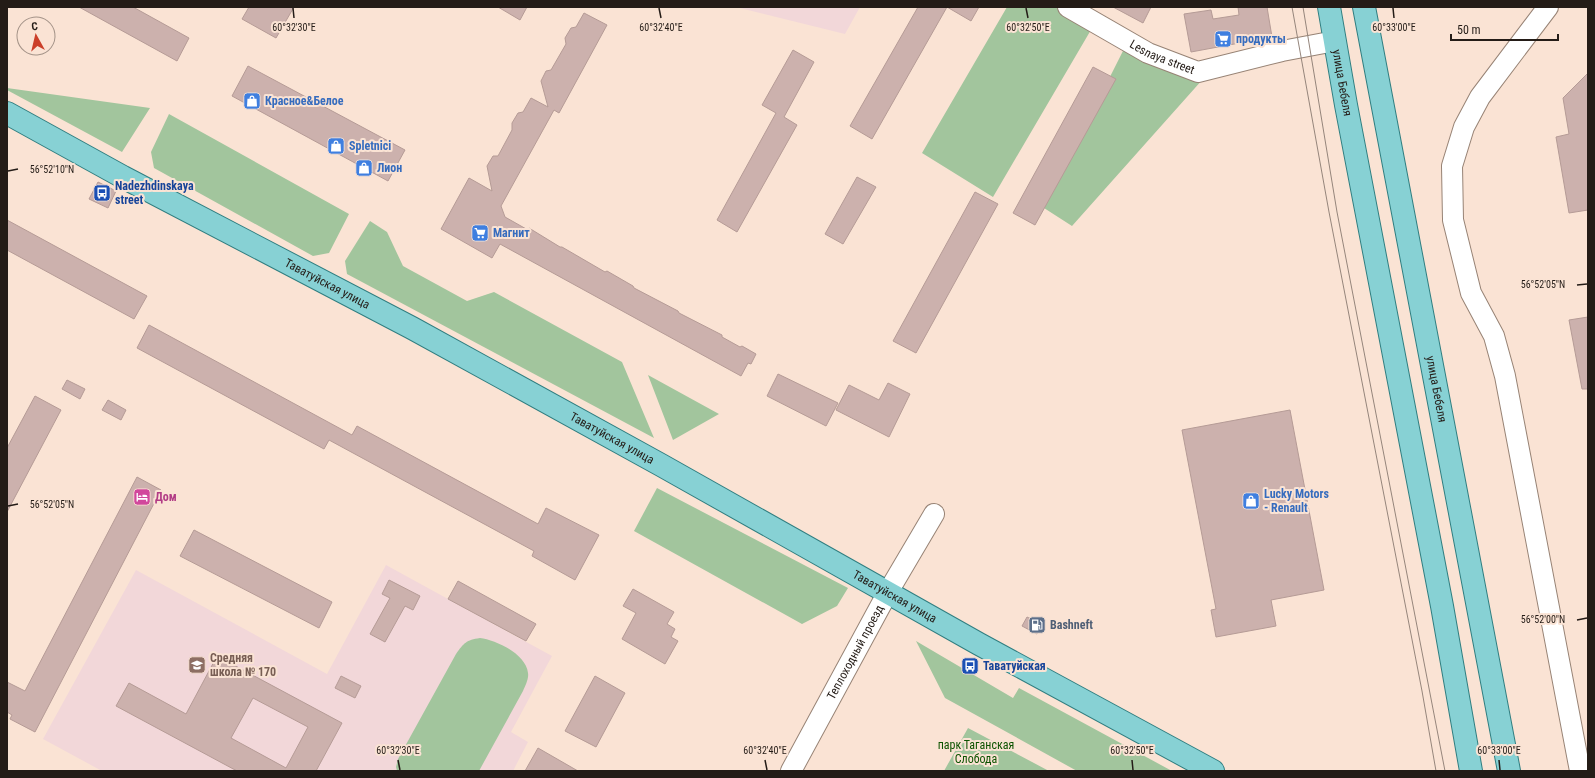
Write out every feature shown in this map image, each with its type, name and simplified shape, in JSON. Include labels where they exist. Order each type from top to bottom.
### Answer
[{"type":"main road","name":"улица Бебеля","points":[[1329,7],[1442,606],[1471,771]]},
{"type":"main road","name":"улица Бебеля","points":[[1364,7],[1509,771]]},
{"type":"main road","name":"Таватуйская улица","points":[[7,113],[123,177],[412,328],[972,640],[1213,771]]},
{"type":"street","name":"Lesnaya street","points":[[1068,7],[1148,53],[1198,72],[1282,51],[1335,40]]},
{"type":"street","points":[[1548,7],[1480,97],[1464,126],[1452,166],[1453,220],[1471,293],[1494,336],[1505,376],[1580,771]]},
{"type":"street","name":"Теплоходный проезд","points":[[791,771],[888,592],[934,514]]},
{"type":"shaded area","points":[[736,7],[860,7],[845,34]]},
{"type":"shaded area","name":"Средняя школа № 170","points":[[386,565],[552,656],[511,732],[528,742],[513,771],[102,771],[43,739],[136,570],[327,674]]},
{"type":"green space","points":[[1007,7],[1065,7],[1095,23],[993,197],[922,153]]},
{"type":"green space","points":[[1128,41],[1203,79],[1072,226],[1044,208]]},
{"type":"green space","points":[[7,88],[150,108],[122,152],[7,90]]},
{"type":"green space","points":[[169,114],[349,214],[329,253],[313,256],[154,168],[151,152]]},
{"type":"green space","points":[[370,221],[387,232],[403,266],[467,301],[494,292],[622,362],[654,438],[347,274],[345,261]]},
{"type":"green space","points":[[648,375],[719,414],[673,440]]},
{"type":"green space","points":[[657,488],[848,588],[837,606],[802,624],[634,531]]},
{"type":"green space","points":[[480,638],[502,645],[516,654],[526,666],[528,675],[523,691],[479,771],[397,771],[396,767],[398,759],[456,654],[466,643]]},
{"type":"green space","points":[[916,641],[1013,698],[1019,688],[1172,771],[1077,771],[945,698]]},
{"type":"green space","name":"парк Таганская Слобода","points":[[968,728],[1049,771],[944,771]]},
{"type":"building","points":[[79,7],[133,7],[189,38],[177,61]]},
{"type":"building","points":[[249,7],[294,7],[276,38],[242,19]]},
{"type":"building","points":[[498,7],[527,7],[520,20]]},
{"type":"building","points":[[918,7],[947,7],[872,139],[850,126]]},
{"type":"building","points":[[947,7],[979,7],[971,21]]},
{"type":"building","points":[[1113,7],[1151,7],[1143,23]]},
{"type":"building","points":[[1238,7],[1267,7],[1272,37],[1191,52],[1184,14],[1211,10],[1213,19],[1239,15]]},
{"type":"building","points":[[584,13],[607,25],[559,113],[554,110],[501,206],[505,217],[528,230],[529,228],[605,272],[607,271],[634,288],[722,335],[722,337],[740,347],[742,346],[756,354],[751,364],[748,363],[741,376],[500,244],[492,258],[441,229],[469,178],[492,191],[487,166],[493,156],[498,156],[512,130],[512,123],[518,113],[523,112],[531,98],[548,107],[541,81],[546,71],[551,70],[566,44],[565,38],[571,28],[576,27]]},
{"type":"building","points":[[793,50],[814,62],[784,117],[797,125],[737,232],[717,220],[776,113],[762,105]]},
{"type":"building","points":[[248,66],[405,150],[388,181],[232,96]]},
{"type":"building","points":[[1093,67],[1116,79],[1035,225],[1013,213]]},
{"type":"building","points":[[1588,73],[1588,210],[1569,213],[1556,137],[1569,134],[1563,98]]},
{"type":"building","points":[[857,177],[876,187],[843,244],[825,234]]},
{"type":"building","points":[[98,182],[116,191],[108,208],[89,199]]},
{"type":"building","points":[[975,192],[998,204],[916,353],[893,341]]},
{"type":"building","points":[[7,220],[147,296],[134,319],[7,250]]},
{"type":"building","points":[[1588,317],[1588,389],[1582,389],[1569,320]]},
{"type":"building","points":[[149,325],[352,435],[357,426],[538,524],[546,508],[599,535],[575,580],[532,556],[534,551],[329,440],[324,449],[137,348]]},
{"type":"building","points":[[778,374],[838,403],[826,426],[767,396]]},
{"type":"building","points":[[67,380],[85,389],[80,399],[62,389]]},
{"type":"building","points":[[888,383],[910,394],[889,437],[836,410],[849,385],[879,400]]},
{"type":"building","points":[[35,396],[61,410],[7,512],[7,448]]},
{"type":"building","points":[[108,400],[126,410],[121,420],[102,410]]},
{"type":"building","points":[[1290,410],[1324,590],[1271,600],[1276,626],[1216,637],[1211,610],[1216,609],[1182,430]]},
{"type":"building","points":[[137,477],[161,490],[35,732],[10,719],[12,715],[7,712],[7,682],[25,691]]},
{"type":"building","points":[[194,530],[332,602],[319,628],[180,556]]},
{"type":"building","points":[[389,580],[420,596],[413,610],[405,606],[385,642],[370,634],[390,598],[382,594]]},
{"type":"building","points":[[458,581],[536,624],[526,641],[448,599]]},
{"type":"building","points":[[633,589],[674,612],[667,624],[675,629],[671,637],[678,641],[665,664],[622,639],[636,613],[623,606]]},
{"type":"building","points":[[1027,617],[1042,624],[1037,634],[1022,626]]},
{"type":"building","points":[[217,656],[342,723],[316,771],[237,771],[116,706],[129,683],[186,714]],"holes":[[[253,698],[308,727],[286,768],[231,738]]]},
{"type":"building","points":[[341,676],[361,686],[355,698],[335,688]]},
{"type":"building","points":[[595,676],[625,693],[596,747],[565,731]]},
{"type":"building","points":[[538,748],[578,771],[525,771]]},
{"type":"tram line","points":[[1292,7],[1329,212],[1422,691],[1436,771]]},
{"type":"tram line","points":[[1303,7],[1337,212],[1445,771]]},
{"type":"place","name":"продукты","points":[[1223,39]]},
{"type":"place","name":"Красное&Белое","points":[[252,101]]},
{"type":"place","name":"Spletnici","points":[[336,146]]},
{"type":"place","name":"Лион","points":[[364,168]]},
{"type":"place","name":"Nadezhdinskaya street","points":[[102,193]]},
{"type":"place","name":"Магнит","points":[[480,233]]},
{"type":"place","name":"Дом","points":[[142,497]]},
{"type":"place","name":"Lucky Motors - Renault","points":[[1251,501]]},
{"type":"place","name":"Bashneft","points":[[1037,625]]},
{"type":"place","name":"Средняя школа № 170","points":[[197,665]]},
{"type":"place","name":"Таватуйская","points":[[970,666]]}]
